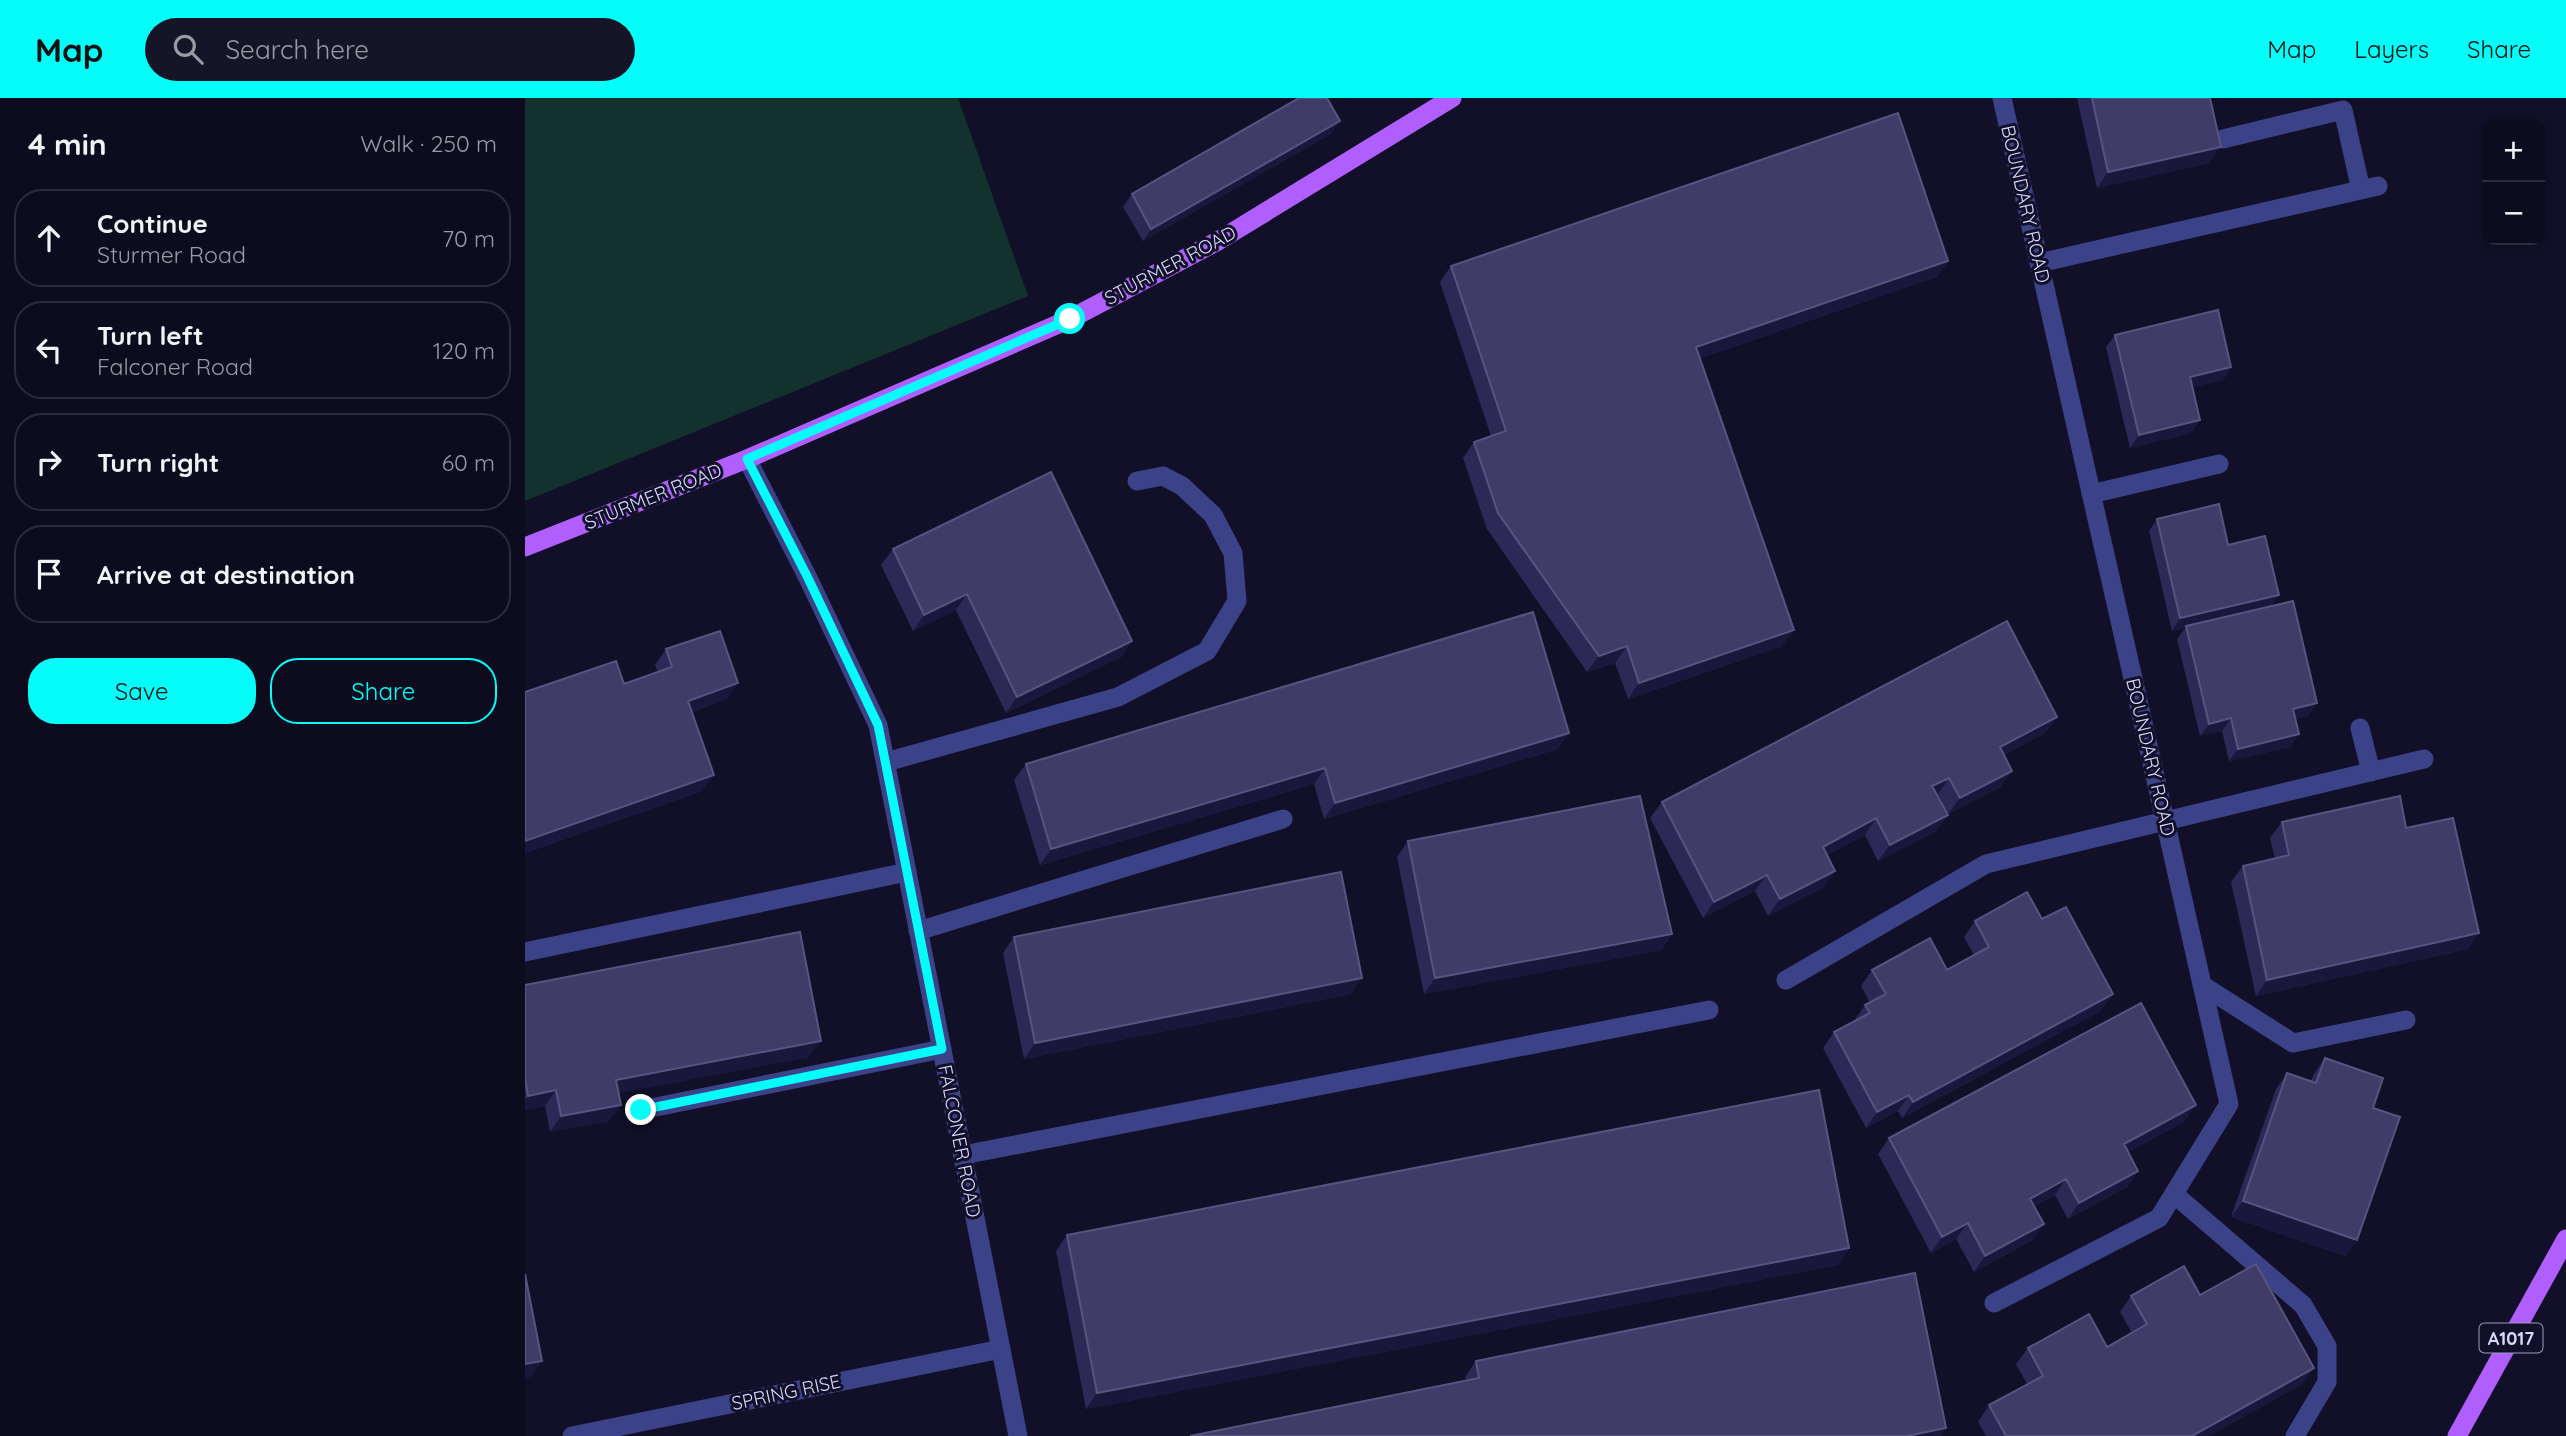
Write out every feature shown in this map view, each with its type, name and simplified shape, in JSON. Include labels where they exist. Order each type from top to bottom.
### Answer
[{"type":"main road","name":"STURMER ROAD","points":[[525,547],[747,459],[1070,319],[1218,241],[1449,99]]},
{"type":"main road","name":"A1017","points":[[2457,1436],[2566,1239]]},
{"type":"street","name":"BOUNDARY ROAD","points":[[1994,1303],[2159,1218],[2229,1104],[2002,98]]},
{"type":"street","points":[[2039,263],[2370,188],[2343,110],[2223,139]]},
{"type":"street","name":"FALCONER ROAD","points":[[747,459],[807,576],[878,725],[1018,1436]]},
{"type":"street","points":[[2091,494],[2220,464]]},
{"type":"street","points":[[885,762],[1118,698],[1207,651],[1237,601],[1233,552],[1213,515],[1182,486],[1163,476],[1137,481]]},
{"type":"street","points":[[2360,728],[2371,772]]},
{"type":"street","points":[[1786,980],[1986,864],[2424,760]]},
{"type":"street","points":[[919,931],[1283,819]]},
{"type":"street","points":[[525,952],[907,872]]},
{"type":"street","points":[[2202,985],[2293,1043],[2406,1020]]},
{"type":"street","points":[[963,1155],[1709,1010]]},
{"type":"street","points":[[641,1110],[942,1049]]},
{"type":"street","points":[[2174,1194],[2303,1305],[2327,1346],[2327,1382],[2295,1436]]},
{"type":"street","name":"SPRING RISE","points":[[572,1436],[1001,1349]]},
{"type":"green space","points":[[525,98],[958,98],[1028,296],[525,501]]},
{"type":"building","points":[[1299,98],[1327,98],[1340,121],[1151,229],[1132,194]]},
{"type":"building","points":[[2092,98],[2210,98],[2221,147],[2108,172]]},
{"type":"building","points":[[1898,113],[1948,261],[1696,347],[1794,630],[1639,683],[1627,646],[1599,656],[1498,513],[1474,442],[1506,431],[1451,266]]},
{"type":"building","points":[[2218,310],[2231,367],[2190,377],[2200,420],[2139,435],[2115,335]]},
{"type":"building","points":[[1051,472],[1132,641],[1017,697],[967,594],[924,615],[893,549]]},
{"type":"building","points":[[2219,504],[2228,545],[2265,536],[2279,595],[2180,618],[2157,519]]},
{"type":"building","points":[[2293,601],[2317,703],[2293,709],[2299,734],[2238,749],[2231,718],[2209,724],[2186,626]]},
{"type":"building","points":[[1533,612],[1569,733],[1335,803],[1325,768],[1051,849],[1026,764]]},
{"type":"building","points":[[2007,621],[2057,717],[2000,747],[2012,771],[1960,798],[1949,778],[1932,786],[1948,815],[1890,845],[1876,818],[1823,847],[1835,871],[1780,899],[1767,875],[1714,902],[1662,802]]},
{"type":"building","points":[[720,631],[738,683],[688,701],[714,775],[525,841],[525,692],[616,661],[624,684],[672,667],[666,649]]},
{"type":"building","points":[[1640,796],[1672,934],[1435,978],[1408,841]]},
{"type":"building","points":[[2400,796],[2406,828],[2453,818],[2479,933],[2267,980],[2243,866],[2289,855],[2282,822]]},
{"type":"building","points":[[1341,872],[1362,978],[1035,1043],[1014,937]]},
{"type":"building","points":[[2027,892],[2042,919],[2066,907],[2113,994],[1913,1102],[1909,1095],[1877,1112],[1834,1032],[1870,1013],[1865,1005],[1886,994],[1872,970],[1930,938],[1947,970],[1989,947],[1975,921]]},
{"type":"building","points":[[800,932],[821,1041],[616,1080],[621,1105],[561,1116],[556,1090],[528,1096],[525,1079],[525,985]]},
{"type":"building","points":[[2141,1003],[2196,1105],[2124,1144],[2138,1171],[2079,1203],[2066,1179],[2030,1199],[2044,1224],[1985,1256],[1968,1223],[1942,1237],[1889,1138]]},
{"type":"building","points":[[2325,1058],[2383,1078],[2373,1108],[2400,1117],[2357,1240],[2243,1201],[2287,1073],[2316,1083]]},
{"type":"building","points":[[1819,1090],[1849,1248],[1097,1393],[1067,1235]]},
{"type":"building","points":[[2256,1264],[2314,1368],[2192,1436],[2006,1436],[1989,1405],[2043,1376],[2028,1348],[2089,1314],[2107,1347],[2147,1324],[2131,1296],[2184,1266],[2200,1295]]},
{"type":"building","points":[[1915,1273],[1946,1428],[1907,1436],[1190,1436],[1479,1378],[1476,1361]]},
{"type":"building","points":[[525,1274],[542,1361],[525,1364]]},
{"type":"route","points":[[641,1110],[942,1049],[878,725],[807,576],[747,459],[1070,319]]}]
